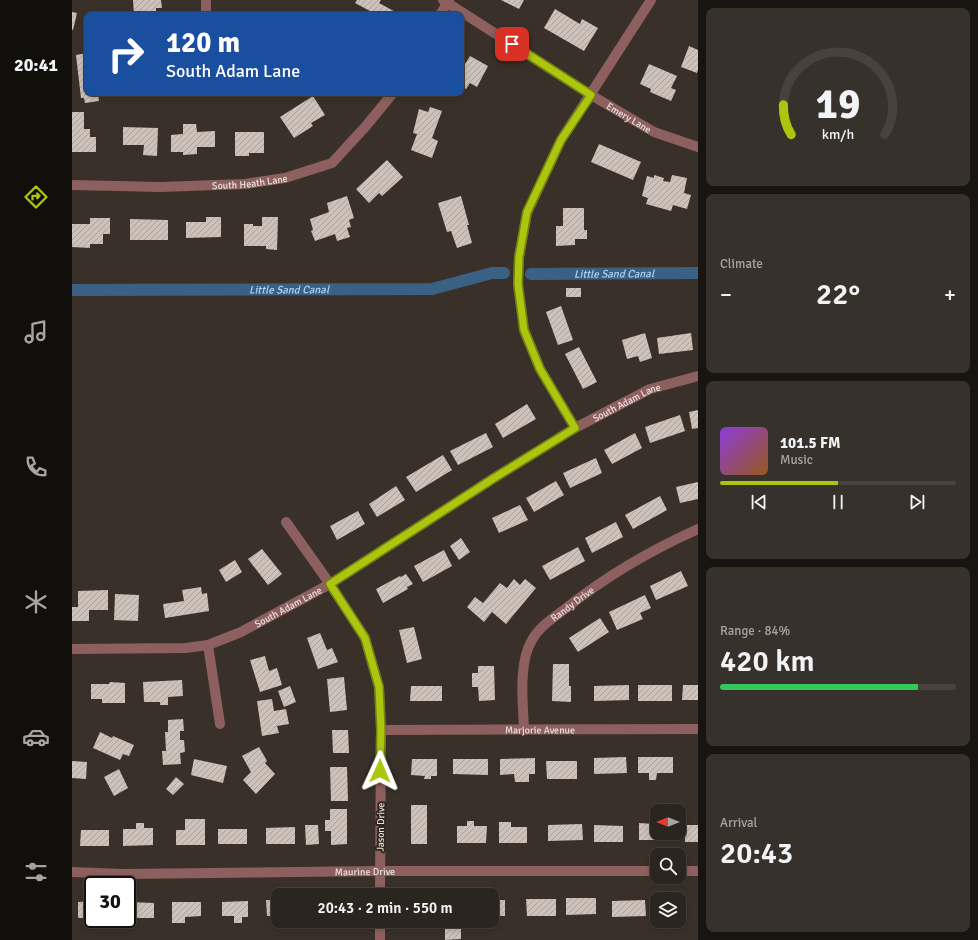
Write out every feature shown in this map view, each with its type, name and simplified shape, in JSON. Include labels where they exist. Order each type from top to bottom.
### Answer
[{"type":"street","points":[[206,0],[206,12]]},
{"type":"street","points":[[575,428],[540,369],[524,330],[518,284],[519,257],[527,212],[561,140],[651,0]]},
{"type":"street","points":[[441,12],[446,1]]},
{"type":"street","name":"Emery Lane","points":[[446,1],[463,12]]},
{"type":"street","name":"Emery Lane","points":[[464,13],[591,95],[654,132],[698,147]]},
{"type":"street","name":"South Heath Lane","points":[[72,185],[161,187],[245,184],[285,178],[332,163],[366,126],[391,96]]},
{"type":"street","name":"South Adam Lane","points":[[72,650],[186,648],[208,645],[241,632],[330,584],[575,428],[650,389],[698,376]]},
{"type":"street","name":"Jason Drive","points":[[286,522],[330,584],[365,638],[379,687],[381,730],[380,888]]},
{"type":"street","name":"Randy Drive","points":[[524,730],[524,658],[532,640],[543,625],[589,589],[665,544],[698,530]]},
{"type":"street","points":[[208,645],[220,724]]},
{"type":"street","name":"Marjorie Avenue","points":[[381,730],[698,729]]},
{"type":"street","name":"Maurine Drive","points":[[72,872],[124,874],[379,871],[650,871]]},
{"type":"street","points":[[686,871],[698,871]]},
{"type":"street","points":[[380,928],[380,940]]},
{"type":"building","points":[[133,0],[161,0],[162,8],[156,8],[156,12],[134,12]]},
{"type":"building","points":[[357,0],[381,0],[379,3],[396,12],[370,12],[355,3]]},
{"type":"building","points":[[501,0],[524,0],[519,9]]},
{"type":"building","points":[[555,9],[580,24],[582,19],[598,28],[584,51],[544,28]]},
{"type":"building","points":[[72,12],[77,13],[73,30],[72,30]]},
{"type":"building","points":[[689,46],[698,50],[697,73],[681,67]]},
{"type":"building","points":[[84,54],[84,96],[98,96],[99,101],[85,103],[84,98],[81,98],[76,55]]},
{"type":"building","points":[[470,56],[488,66],[477,87],[470,83],[466,89],[464,88],[465,64]]},
{"type":"building","points":[[649,64],[677,76],[671,88],[676,90],[671,101],[650,92],[651,89],[640,84]]},
{"type":"building","points":[[313,96],[325,115],[311,123],[313,126],[294,138],[280,117]]},
{"type":"building","points":[[430,107],[442,111],[432,138],[438,141],[432,158],[411,150],[417,134],[413,133],[419,109],[428,112]]},
{"type":"building","points":[[72,112],[84,112],[84,129],[90,129],[90,137],[96,137],[96,152],[72,152]]},
{"type":"building","points":[[183,124],[196,124],[197,132],[215,131],[215,147],[197,147],[197,154],[183,155],[183,152],[171,152],[171,135],[183,134]]},
{"type":"building","points":[[123,127],[158,128],[157,156],[143,155],[144,145],[123,145]]},
{"type":"building","points":[[235,132],[264,132],[264,153],[249,153],[249,156],[235,156]]},
{"type":"building","points":[[599,144],[641,162],[633,180],[591,162]]},
{"type":"building","points":[[387,160],[403,177],[382,196],[379,193],[369,203],[356,189]]},
{"type":"building","points":[[654,175],[664,178],[663,181],[670,182],[672,175],[687,178],[684,193],[691,195],[687,209],[673,205],[671,211],[646,204],[648,198],[642,196],[647,176],[654,178]]},
{"type":"building","points":[[347,196],[354,218],[349,220],[351,227],[347,228],[350,237],[337,241],[335,234],[315,241],[311,231],[313,230],[310,219],[329,212],[327,203]]},
{"type":"building","points":[[461,196],[472,243],[457,248],[451,231],[447,232],[438,203]]},
{"type":"building","points":[[563,208],[584,208],[584,230],[587,230],[587,239],[575,239],[575,245],[556,246],[556,226],[563,226]]},
{"type":"building","points":[[206,217],[221,217],[221,237],[186,238],[186,222],[206,222]]},
{"type":"building","points":[[262,217],[278,217],[277,250],[266,249],[266,246],[244,246],[244,224],[262,226]]},
{"type":"building","points":[[90,218],[110,218],[110,234],[103,234],[103,244],[90,244],[90,248],[72,247],[72,224],[90,224]]},
{"type":"building","points":[[130,219],[168,220],[168,240],[130,240]]},
{"type":"building","points":[[566,288],[581,288],[581,297],[566,297]]},
{"type":"building","points":[[561,306],[573,340],[558,345],[546,312]]},
{"type":"building","points":[[645,333],[652,358],[640,362],[638,356],[627,359],[622,340]]},
{"type":"building","points":[[691,333],[693,350],[659,354],[657,338]]},
{"type":"building","points":[[579,347],[597,382],[583,389],[565,354]]},
{"type":"building","points":[[527,404],[536,419],[503,438],[495,424]]},
{"type":"building","points":[[698,410],[698,428],[692,429],[689,412]]},
{"type":"building","points":[[680,415],[685,431],[650,443],[645,427]]},
{"type":"building","points":[[486,433],[493,447],[458,465],[450,451]]},
{"type":"building","points":[[635,433],[642,448],[612,464],[604,450]]},
{"type":"building","points":[[443,455],[452,470],[416,492],[406,477]]},
{"type":"building","points":[[596,458],[602,473],[570,488],[563,473]]},
{"type":"building","points":[[556,481],[564,495],[534,512],[526,498]]},
{"type":"building","points":[[698,482],[698,499],[680,503],[676,487]]},
{"type":"building","points":[[396,486],[405,500],[377,517],[369,504]]},
{"type":"building","points":[[660,496],[667,510],[633,529],[625,515]]},
{"type":"building","points":[[520,505],[528,520],[499,533],[492,518]]},
{"type":"building","points":[[358,511],[365,524],[337,540],[330,526]]},
{"type":"building","points":[[616,522],[623,537],[592,553],[585,538]]},
{"type":"building","points":[[461,538],[470,552],[459,560],[450,546]]},
{"type":"building","points":[[578,547],[585,561],[550,580],[542,566]]},
{"type":"building","points":[[262,549],[282,574],[268,585],[248,559]]},
{"type":"building","points":[[444,550],[452,566],[423,582],[414,566]]},
{"type":"building","points":[[235,560],[242,572],[226,582],[219,570]]},
{"type":"building","points":[[681,571],[688,586],[656,600],[650,586]]},
{"type":"building","points":[[406,574],[413,584],[407,587],[402,579],[408,589],[383,603],[376,589]]},
{"type":"building","points":[[514,579],[520,585],[525,579],[536,588],[506,624],[492,612],[484,622],[467,607],[475,597],[483,603],[500,583],[507,588]]},
{"type":"building","points":[[201,587],[202,594],[207,593],[209,611],[165,618],[163,604],[184,601],[182,590]]},
{"type":"building","points":[[108,590],[108,610],[89,610],[89,621],[72,621],[72,607],[78,607],[78,591]]},
{"type":"building","points":[[115,594],[139,595],[138,621],[114,620]]},
{"type":"building","points":[[645,595],[651,608],[640,613],[643,619],[617,630],[609,612]]},
{"type":"building","points":[[600,618],[609,632],[578,652],[569,638]]},
{"type":"building","points":[[414,627],[422,659],[407,663],[399,630]]},
{"type":"building","points":[[320,633],[327,650],[332,648],[338,662],[318,669],[307,638]]},
{"type":"building","points":[[265,656],[269,671],[277,668],[282,685],[260,692],[250,660]]},
{"type":"building","points":[[553,664],[569,664],[571,702],[552,701]]},
{"type":"building","points":[[478,666],[494,666],[495,700],[479,701],[478,687],[472,687],[472,673],[478,673]]},
{"type":"building","points":[[344,677],[347,710],[330,712],[327,679]]},
{"type":"building","points":[[182,680],[183,696],[168,697],[168,705],[160,705],[160,702],[144,702],[143,682]]},
{"type":"building","points":[[110,682],[125,683],[125,703],[102,703],[102,699],[91,699],[91,684],[109,684]]},
{"type":"building","points":[[629,685],[629,700],[594,701],[594,686]]},
{"type":"building","points":[[638,685],[672,685],[672,701],[638,701]]},
{"type":"building","points":[[683,685],[698,685],[698,700],[682,700]]},
{"type":"building","points":[[290,686],[296,702],[284,707],[278,691]]},
{"type":"building","points":[[411,686],[442,686],[442,701],[410,701]]},
{"type":"building","points":[[272,699],[274,711],[286,709],[289,724],[277,726],[279,733],[262,736],[257,701]]},
{"type":"building","points":[[183,719],[184,731],[180,731],[180,740],[184,740],[185,752],[180,753],[181,764],[163,765],[162,751],[166,751],[165,732],[168,732],[168,720]]},
{"type":"building","points":[[332,730],[348,730],[349,753],[333,753]]},
{"type":"building","points":[[100,732],[112,738],[113,736],[134,745],[129,756],[123,754],[120,760],[93,748]]},
{"type":"building","points":[[259,747],[267,761],[265,763],[275,774],[256,794],[243,780],[251,772],[242,756]]},
{"type":"building","points":[[626,757],[627,773],[594,774],[594,758]]},
{"type":"building","points":[[638,757],[673,757],[673,773],[657,773],[656,780],[649,780],[649,773],[638,773]]},
{"type":"building","points":[[535,758],[535,774],[529,774],[529,782],[515,782],[514,774],[500,775],[500,759]]},
{"type":"building","points":[[194,759],[227,766],[223,783],[191,775]]},
{"type":"building","points":[[412,759],[437,759],[437,776],[431,776],[431,779],[424,779],[425,776],[411,775]]},
{"type":"building","points":[[453,759],[488,759],[488,775],[453,774]]},
{"type":"building","points":[[72,761],[87,762],[86,779],[72,778]]},
{"type":"building","points":[[546,761],[577,761],[577,779],[547,779]]},
{"type":"building","points":[[330,767],[347,767],[348,801],[331,801]]},
{"type":"building","points":[[119,769],[128,788],[114,796],[104,777]]},
{"type":"building","points":[[176,777],[184,784],[173,795],[166,789]]},
{"type":"building","points":[[411,805],[427,805],[427,844],[411,844]]},
{"type":"building","points":[[330,809],[347,809],[347,844],[331,845],[331,831],[325,831],[325,820],[330,820]]},
{"type":"building","points":[[185,819],[205,819],[205,845],[176,845],[176,830],[185,830]]},
{"type":"building","points":[[467,821],[474,821],[474,826],[487,826],[486,843],[457,843],[457,826],[467,826]]},
{"type":"building","points":[[499,822],[511,822],[511,827],[527,827],[527,843],[499,843]]},
{"type":"building","points":[[136,823],[144,823],[144,828],[153,828],[153,845],[123,846],[123,829],[136,829]]},
{"type":"building","points":[[639,823],[650,824],[650,840],[639,840]]},
{"type":"building","points":[[582,824],[583,840],[548,841],[548,825]]},
{"type":"building","points":[[305,825],[318,825],[319,844],[306,845]]},
{"type":"building","points":[[594,825],[623,826],[623,842],[594,842]]},
{"type":"building","points":[[686,825],[698,825],[698,842],[685,842]]},
{"type":"building","points":[[295,827],[295,844],[266,844],[266,828]]},
{"type":"building","points":[[218,829],[247,829],[247,844],[218,844]]},
{"type":"building","points":[[81,830],[109,830],[109,846],[80,846]]},
{"type":"building","points":[[566,898],[596,898],[596,914],[566,915]]},
{"type":"building","points":[[526,899],[556,899],[556,916],[527,916]]},
{"type":"building","points":[[266,900],[271,900],[271,916],[267,916]]},
{"type":"building","points":[[499,900],[505,900],[505,916],[499,916]]},
{"type":"building","points":[[645,900],[646,916],[612,917],[612,901]]},
{"type":"building","points":[[248,901],[248,917],[242,917],[242,923],[234,923],[234,916],[222,916],[222,902]]},
{"type":"building","points":[[78,902],[84,902],[84,918],[78,918]]},
{"type":"building","points":[[136,902],[154,903],[154,918],[136,918]]},
{"type":"building","points":[[172,902],[201,902],[201,916],[185,917],[185,923],[172,923]]},
{"type":"building","points":[[445,928],[461,928],[461,939],[445,940]]},
{"type":"waterway","name":"Little Sand Canal","points":[[72,290],[432,289],[492,273],[504,273]]},
{"type":"waterway","name":"Little Sand Canal","points":[[531,274],[698,273]]},
{"type":"route","points":[[380,771],[381,730],[379,687],[365,638],[330,584],[494,478],[575,428],[540,369],[524,330],[518,284],[519,257],[527,212],[561,140],[591,95],[512,44]]}]
